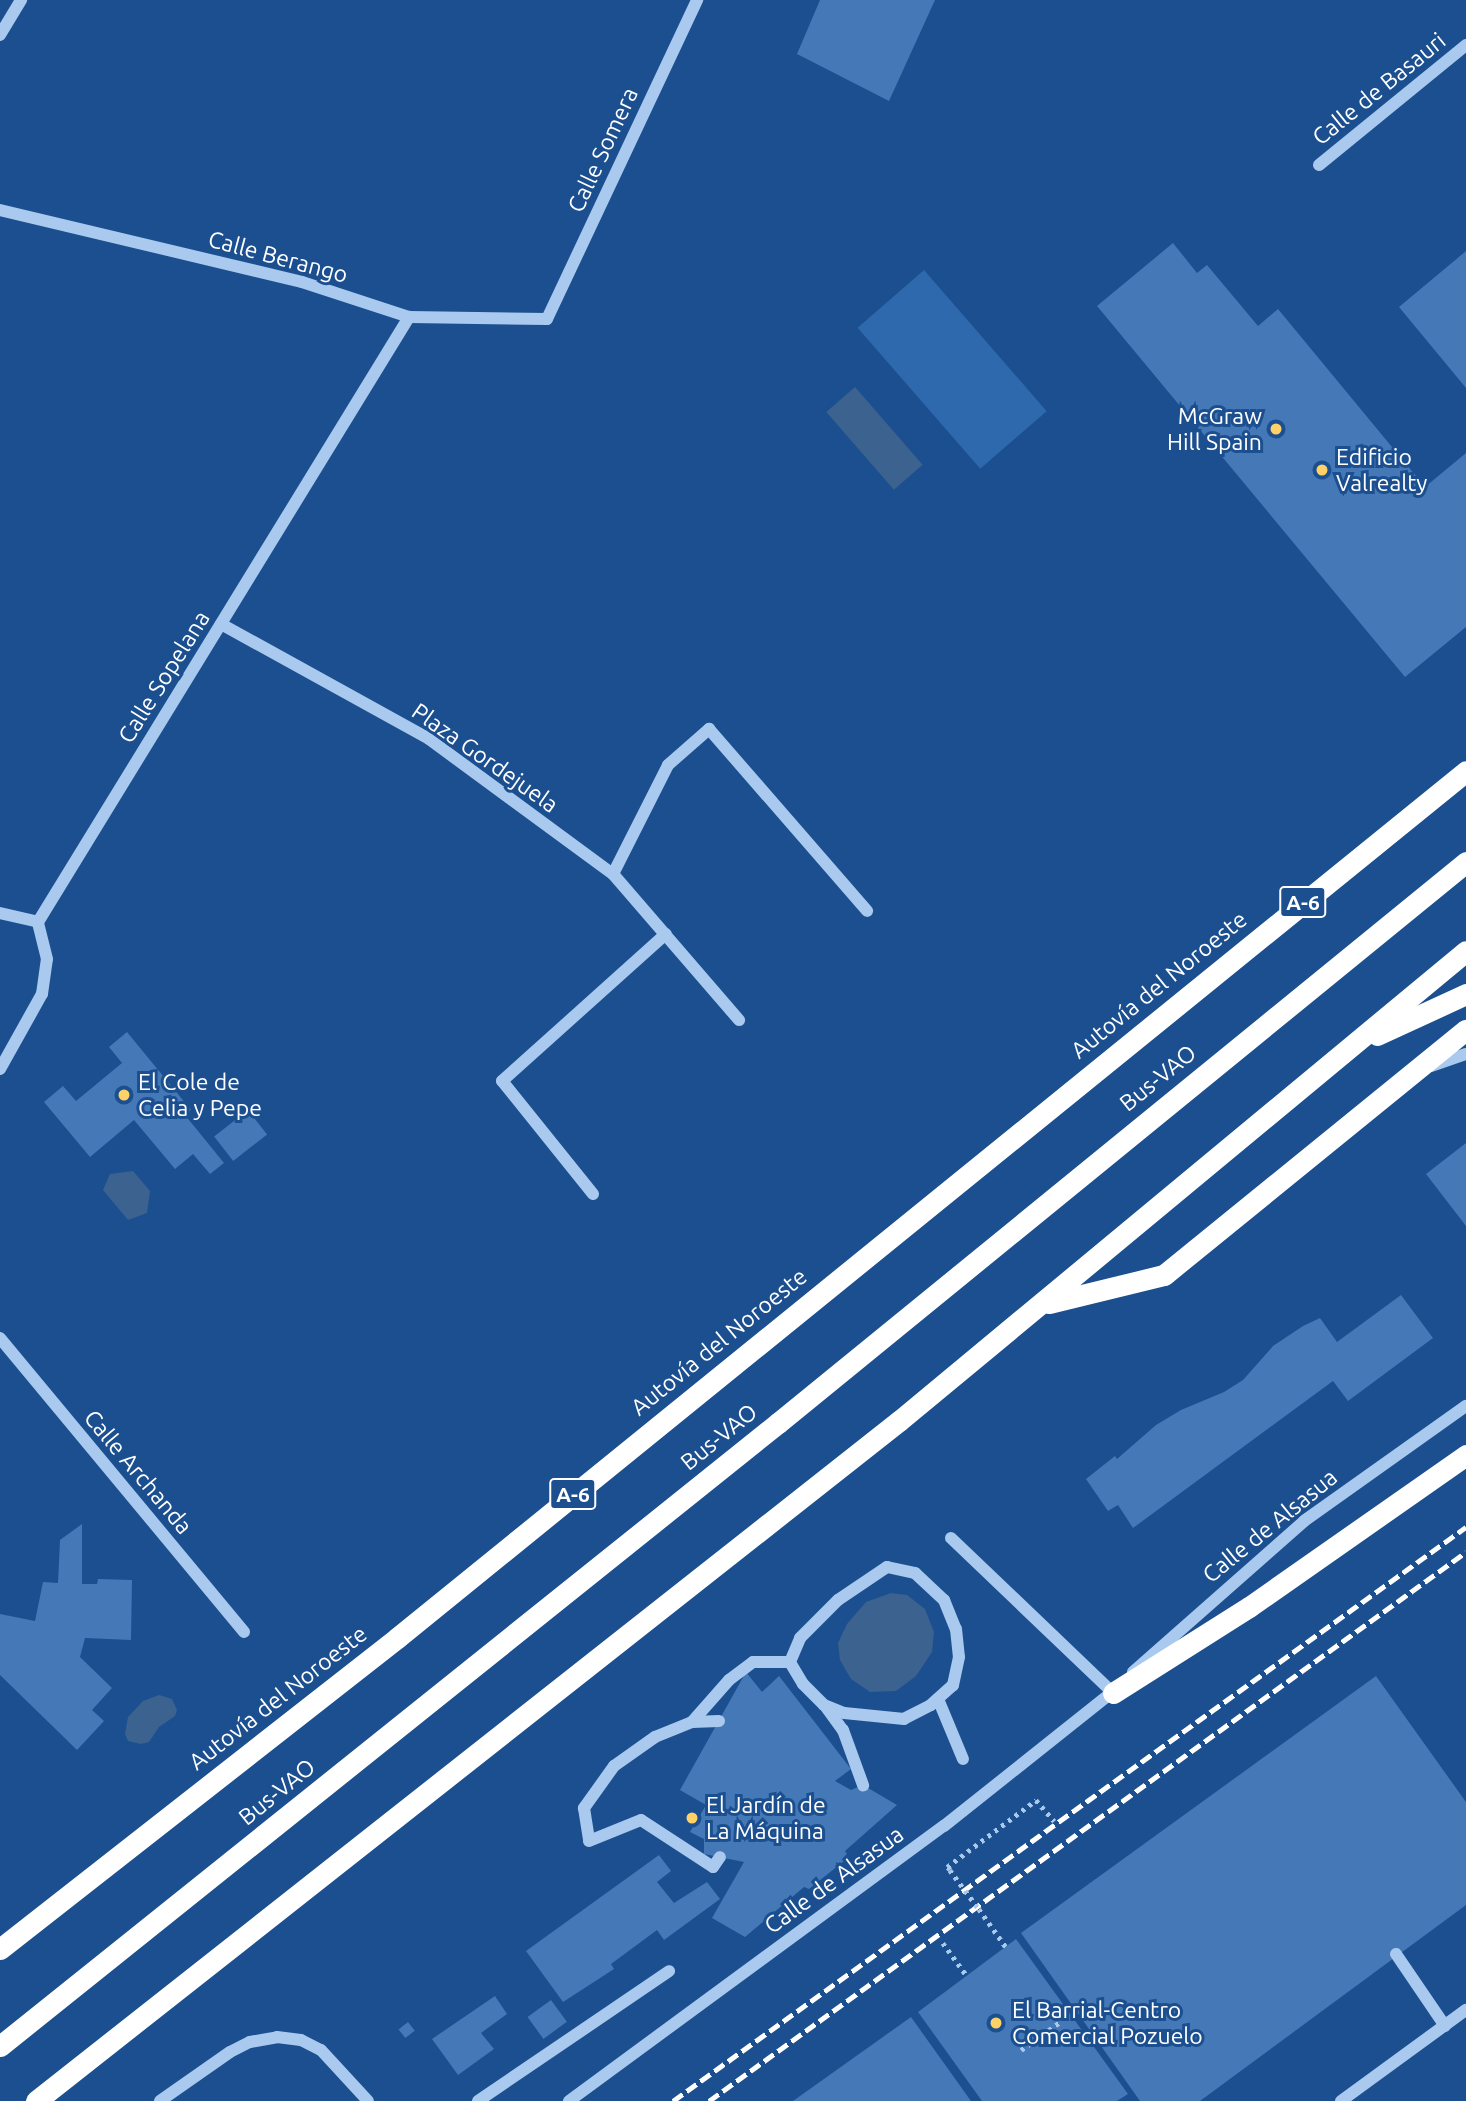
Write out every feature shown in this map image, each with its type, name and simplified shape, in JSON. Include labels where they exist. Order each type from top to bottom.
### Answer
[{"type":"highway","name":"Autovía del Noroeste","points":[[0,1949],[397,1637],[1466,771]]},
{"type":"highway","name":"Bus-VAO","points":[[0,2046],[778,1423],[1466,862]]},
{"type":"highway","points":[[36,2101],[1044,1304],[1466,951]]},
{"type":"highway","points":[[1350,1048],[1466,994]]},
{"type":"highway","points":[[1044,1304],[1164,1275],[1466,1030]]},
{"type":"highway","points":[[1113,1693],[1249,1607],[1466,1455]]},
{"type":"street","points":[[0,35],[21,0]]},
{"type":"street","name":"Calle Somera","points":[[547,319],[697,0]]},
{"type":"street","name":"Calle de Basauri","points":[[1319,165],[1466,45]]},
{"type":"street","name":"Calle Berango","points":[[0,211],[302,282],[410,317],[547,319]]},
{"type":"street","name":"Calle Sopelana","points":[[38,922],[410,317]]},
{"type":"street","name":"Plaza Gordejuela","points":[[221,624],[429,739],[612,874],[739,1020]]},
{"type":"street","points":[[612,874],[668,765],[709,729],[867,911]]},
{"type":"street","points":[[0,913],[38,922],[47,959],[42,994],[0,1069]]},
{"type":"street","points":[[593,1194],[502,1081],[666,934]]},
{"type":"street","points":[[1417,1070],[1466,1054]]},
{"type":"street","name":"Calle Archanda","points":[[0,1338],[244,1632]]},
{"type":"street","name":"Calle de Alsasua","points":[[572,2099],[943,1826],[1113,1693],[1183,1626],[1304,1521],[1466,1406]]},
{"type":"street","points":[[951,1538],[1113,1693]]},
{"type":"street","points":[[790,1662],[800,1638],[838,1600],[887,1567],[915,1573],[944,1600],[956,1629],[959,1657],[953,1685],[938,1699],[904,1719],[844,1713],[824,1705]]},
{"type":"street","points":[[692,1723],[729,1681],[753,1662],[790,1662]]},
{"type":"street","points":[[790,1662],[803,1684],[843,1730],[863,1785]]},
{"type":"street","points":[[938,1699],[963,1759]]},
{"type":"street","points":[[719,1721],[692,1723],[655,1737],[614,1766],[583,1808],[589,1840],[641,1819],[713,1867],[720,1857]]},
{"type":"street","points":[[1396,1954],[1445,2026]]},
{"type":"street","points":[[478,2101],[669,1971]]},
{"type":"street","points":[[1341,2101],[1466,2010]]},
{"type":"street","points":[[160,2101],[209,2064],[230,2052],[250,2042],[277,2037],[301,2040],[321,2050],[368,2101]]},
{"type":"path","points":[[1006,1947],[947,1867],[1037,1800],[1054,1821]]},
{"type":"path","points":[[943,1944],[967,1976]]},
{"type":"path","points":[[1021,2050],[1060,2022]]},
{"type":"shaded area","points":[[924,270],[1047,411],[980,469],[858,328]]},
{"type":"shaded area","points":[[855,387],[923,465],[894,490],[826,412]]},
{"type":"shaded area","points":[[133,1171],[150,1191],[147,1213],[128,1220],[103,1190],[110,1174]]},
{"type":"shaded area","points":[[891,1593],[907,1595],[925,1609],[934,1632],[932,1652],[916,1676],[896,1691],[870,1692],[851,1679],[840,1660],[838,1643],[847,1624],[866,1602]]},
{"type":"shaded area","points":[[159,1695],[172,1699],[177,1710],[175,1716],[159,1727],[149,1742],[141,1744],[128,1741],[125,1734],[128,1717],[143,1701]]},
{"type":"building","points":[[820,0],[935,0],[889,101],[797,54]]},
{"type":"building","name":"Edificio Valrealty","points":[[1173,243],[1197,273],[1207,265],[1258,326],[1278,309],[1425,487],[1466,453],[1466,627],[1405,677],[1097,306]]},
{"type":"building","name":"Edificio Valrealty","points":[[1466,251],[1466,388],[1399,307]]},
{"type":"building","points":[[127,1032],[191,1110],[185,1115],[224,1163],[210,1174],[193,1154],[175,1169],[134,1120],[90,1157],[44,1102],[63,1086],[76,1101],[122,1063],[109,1047]]},
{"type":"building","points":[[248,1110],[267,1134],[233,1161],[214,1136]]},
{"type":"building","points":[[1466,1143],[1466,1226],[1426,1174]]},
{"type":"building","points":[[1401,1295],[1433,1338],[1348,1401],[1333,1381],[1133,1528],[1118,1505],[1108,1511],[1086,1479],[1115,1456],[1117,1459],[1156,1425],[1243,1380],[1273,1346],[1303,1326],[1320,1318],[1337,1342]]},
{"type":"building","points":[[82,1524],[82,1584],[97,1584],[98,1579],[132,1580],[131,1640],[85,1638],[80,1657],[112,1688],[92,1710],[104,1721],[77,1750],[0,1675],[0,1614],[35,1621],[43,1582],[58,1583],[60,1540]]},
{"type":"building","points":[[746,1672],[762,1692],[779,1676],[851,1769],[835,1781],[851,1790],[863,1785],[897,1805],[845,1851],[849,1857],[809,1889],[804,1887],[745,1937],[712,1918],[744,1862],[704,1854],[704,1839],[690,1832],[706,1805],[680,1790]]},
{"type":"building","points":[[1376,1676],[1466,1802],[1466,1905],[1200,2101],[1140,2101],[1021,1933]]},
{"type":"building","points":[[659,1855],[671,1871],[657,1882],[674,1903],[707,1882],[720,1899],[664,1940],[657,1930],[611,1964],[614,1969],[563,2002],[526,1951]]},
{"type":"building","points":[[1016,1939],[1128,2094],[1117,2101],[982,2101],[918,2012]]},
{"type":"building","points":[[495,1996],[507,2014],[481,2033],[494,2049],[458,2075],[432,2039]]},
{"type":"building","points":[[551,2000],[567,2022],[543,2039],[528,2017]]},
{"type":"building","points":[[911,2017],[971,2101],[793,2101]]},
{"type":"building","points":[[408,2022],[415,2031],[405,2038],[399,2029]]},
{"type":"railway","points":[[673,2101],[1466,1527]]},
{"type":"railway","points":[[709,2101],[1466,1552]]},
{"type":"place","name":"McGraw Hill Spain","points":[[1276,429]]},
{"type":"place","name":"Edificio Valrealty","points":[[1322,470]]},
{"type":"place","name":"El Cole de Celia y Pepe","points":[[124,1095]]},
{"type":"place","name":"El Jardín de La Máquina","points":[[692,1818]]},
{"type":"place","name":"El Barrial-Centro Comercial Pozuelo","points":[[996,2023]]}]
